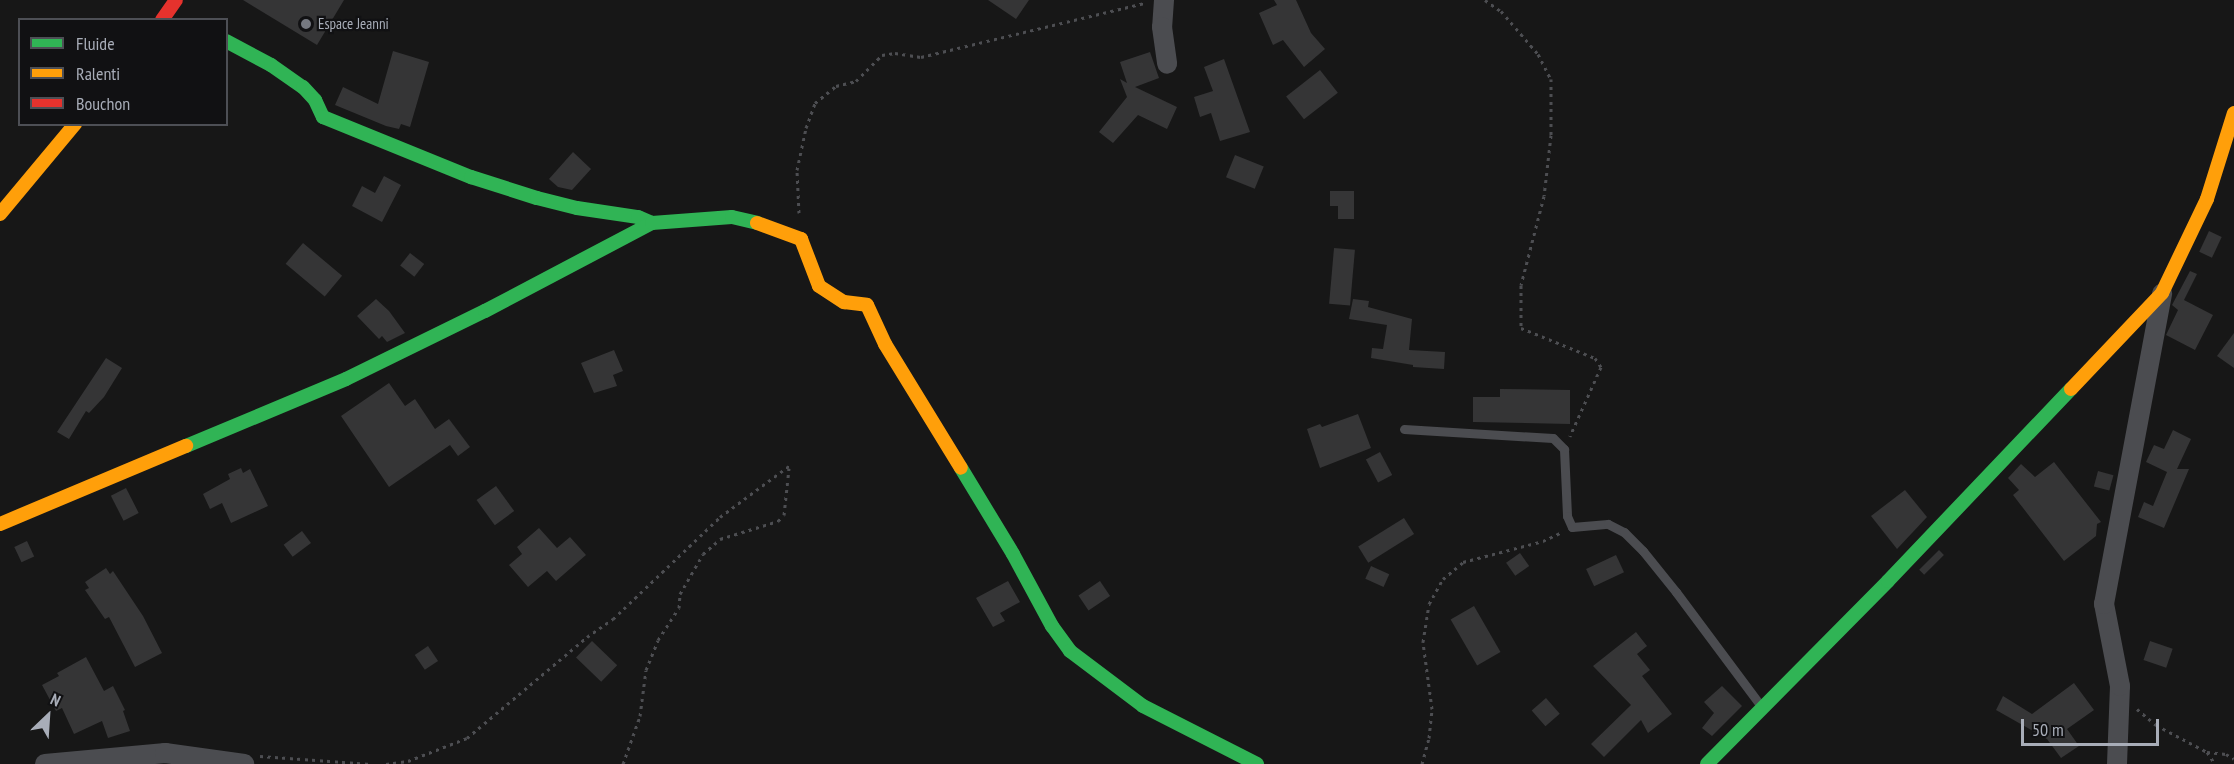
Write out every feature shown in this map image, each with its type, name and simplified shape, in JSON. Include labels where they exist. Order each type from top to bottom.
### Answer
[{"type":"street","points":[[1155,1],[1162,27],[1167,64]]},
{"type":"street","points":[[228,42],[271,64],[303,87],[315,100],[323,117],[488,183],[577,208],[638,217],[652,223]]},
{"type":"street","points":[[2117,764],[2120,686],[2104,604],[2162,293],[2207,199],[2234,113]]},
{"type":"street","points":[[0,214],[73,126]]},
{"type":"street","points":[[0,524],[346,379],[485,311],[652,223],[732,217],[770,226],[801,238],[819,286],[844,302],[867,305],[885,344],[1013,554],[1052,626],[1070,651],[1143,706],[1257,764]]},
{"type":"street","points":[[1707,764],[1888,581],[2162,293]]},
{"type":"street","points":[[45,764],[165,753],[243,764]]},
{"type":"lane","points":[[1404,429],[1553,438],[1564,449],[1567,516],[1572,527],[1608,524],[1624,532],[1643,550],[1762,708]]},
{"type":"path","points":[[1485,0],[1501,11],[1538,54],[1551,80],[1551,135],[1544,196],[1521,285],[1521,328],[1595,358],[1601,367],[1564,449]]},
{"type":"path","points":[[801,238],[797,170],[806,128],[815,103],[836,86],[856,81],[882,55],[895,53],[921,57],[1155,1]]},
{"type":"path","points":[[386,764],[408,761],[468,738],[587,637],[613,619],[720,517],[789,466],[784,514],[778,521],[720,539],[702,554],[680,594],[679,608],[658,640],[646,670],[640,716],[623,764]]},
{"type":"path","points":[[1422,764],[1429,738],[1432,709],[1423,642],[1429,604],[1443,579],[1463,562],[1543,541],[1572,527]]},
{"type":"path","points":[[2120,686],[2138,711],[2156,725],[2207,752],[2226,754],[2234,759]]},
{"type":"path","points":[[2207,752],[2215,764]]},
{"type":"path","points":[[243,764],[261,756],[371,764]]},
{"type":"building","name":"Espace Jeanni","points":[[243,0],[344,0],[317,45]]},
{"type":"building","points":[[988,0],[1029,0],[1016,19]]},
{"type":"building","points":[[1274,0],[1296,0],[1311,33],[1325,49],[1304,67],[1283,40],[1273,45],[1259,13],[1277,5]]},
{"type":"building","points":[[393,51],[429,62],[410,127],[401,124],[399,129],[386,126],[335,105],[343,87],[378,104]]},
{"type":"building","points":[[1150,52],[1159,78],[1135,87],[1177,107],[1167,129],[1138,115],[1113,143],[1099,132],[1127,97],[1120,79],[1127,83],[1120,62]]},
{"type":"building","points":[[1224,59],[1250,132],[1220,141],[1211,113],[1200,117],[1194,97],[1213,91],[1204,67]]},
{"type":"building","points":[[1320,70],[1338,93],[1304,119],[1286,96]]},
{"type":"building","points":[[573,152],[591,169],[572,190],[558,187],[549,179]]},
{"type":"building","points":[[1235,155],[1264,167],[1255,189],[1226,177]]},
{"type":"building","points":[[384,176],[401,185],[382,222],[352,206],[362,186],[375,193]]},
{"type":"building","points":[[1330,191],[1354,191],[1354,219],[1338,219],[1338,206],[1330,206]]},
{"type":"building","points":[[2209,231],[2222,237],[2212,258],[2199,252]]},
{"type":"building","points":[[303,243],[342,276],[325,296],[286,264]]},
{"type":"building","points":[[1334,248],[1355,250],[1350,306],[1329,304]]},
{"type":"building","points":[[410,253],[424,264],[414,277],[400,266]]},
{"type":"building","points":[[2190,271],[2197,274],[2184,300],[2213,315],[2195,350],[2166,335],[2178,310],[2172,305]]},
{"type":"building","points":[[376,299],[389,311],[405,333],[387,342],[382,336],[379,339],[357,316]]},
{"type":"building","points":[[1353,299],[1369,301],[1368,307],[1412,319],[1409,350],[1445,352],[1444,369],[1413,367],[1413,365],[1371,358],[1372,348],[1383,349],[1387,325],[1349,319]]},
{"type":"building","points":[[2234,333],[2234,368],[2217,356]]},
{"type":"building","points":[[614,350],[623,371],[613,375],[617,386],[594,393],[581,363]]},
{"type":"building","points":[[106,358],[122,368],[104,397],[89,413],[86,411],[69,439],[57,432]]},
{"type":"building","points":[[389,383],[405,406],[415,399],[435,429],[449,419],[470,447],[458,456],[450,445],[389,487],[341,416]]},
{"type":"building","points":[[1500,389],[1570,390],[1570,424],[1473,422],[1473,397],[1500,397]]},
{"type":"building","points":[[1358,414],[1371,448],[1320,468],[1307,429],[1320,424],[1322,427]]},
{"type":"building","points":[[2173,430],[2191,439],[2177,469],[2189,469],[2164,528],[2138,517],[2144,502],[2153,506],[2167,472],[2146,462],[2154,445],[2164,449]]},
{"type":"building","points":[[1380,452],[1392,475],[1378,482],[1366,460]]},
{"type":"building","points":[[2054,462],[2101,522],[2097,524],[2096,536],[2064,561],[2013,495],[2019,490],[2008,478],[2021,464],[2035,477]]},
{"type":"building","points":[[241,468],[243,473],[250,469],[268,506],[231,523],[222,503],[210,509],[203,494],[230,479],[228,474]]},
{"type":"building","points":[[2098,471],[2113,475],[2109,491],[2094,486]]},
{"type":"building","points":[[496,486],[514,511],[495,525],[477,500]]},
{"type":"building","points":[[126,488],[139,513],[124,521],[111,496]]},
{"type":"building","points":[[1905,490],[1927,517],[1897,549],[1871,516]]},
{"type":"building","points":[[1404,518],[1414,534],[1368,563],[1358,547]]},
{"type":"building","points":[[539,528],[557,548],[570,537],[586,555],[556,581],[547,571],[528,587],[509,565],[522,554],[517,547]]},
{"type":"building","points":[[302,531],[311,543],[293,557],[284,545]]},
{"type":"building","points":[[27,541],[34,556],[21,562],[14,547]]},
{"type":"building","points":[[1939,550],[1944,555],[1924,575],[1919,570]]},
{"type":"building","points":[[1520,553],[1529,566],[1515,576],[1506,563]]},
{"type":"building","points":[[1616,555],[1624,572],[1594,586],[1586,569]]},
{"type":"building","points":[[1371,566],[1389,574],[1384,587],[1365,579]]},
{"type":"building","points":[[106,568],[110,574],[113,571],[143,616],[162,653],[135,667],[109,617],[105,619],[85,590],[89,588],[85,582]]},
{"type":"building","points":[[1008,581],[1020,602],[1000,613],[1005,621],[993,627],[976,598]]},
{"type":"building","points":[[1100,581],[1110,596],[1089,610],[1078,596]]},
{"type":"building","points":[[1474,606],[1500,652],[1477,665],[1451,620]]},
{"type":"building","points":[[1636,632],[1647,646],[1637,654],[1650,670],[1642,676],[1672,714],[1648,733],[1641,720],[1604,757],[1591,744],[1631,705],[1593,666]]},
{"type":"building","points":[[592,641],[617,665],[601,682],[576,658]]},
{"type":"building","points":[[2150,641],[2173,649],[2166,668],[2143,660]]},
{"type":"building","points":[[428,646],[438,661],[425,670],[415,655]]},
{"type":"building","points":[[86,657],[104,691],[113,686],[125,710],[123,711],[130,731],[108,738],[102,721],[74,734],[62,708],[56,711],[42,685],[59,676],[57,673]]},
{"type":"building","points":[[2074,683],[2094,710],[2067,729],[2079,746],[2061,758],[2047,739],[1996,710],[2003,696],[2032,714]]},
{"type":"building","points":[[1722,686],[1742,706],[1712,736],[1702,728],[1714,713],[1704,702]]},
{"type":"building","points":[[1546,698],[1560,714],[1545,726],[1532,710]]},
{"type":"traffic: fast","points":[[228,42],[271,65],[303,87],[315,100],[323,117],[471,177],[537,198],[577,208],[638,217],[652,223]]},
{"type":"traffic: fast","points":[[186,446],[346,379],[485,311],[652,223],[732,217],[757,223]]},
{"type":"traffic: fast","points":[[1707,764],[1888,581],[2071,389]]},
{"type":"traffic: fast","points":[[961,468],[1013,554],[1052,626],[1070,651],[1143,706],[1257,764]]},
{"type":"traffic: slow","points":[[2071,389],[2162,293],[2207,199],[2234,113]]},
{"type":"traffic: slow","points":[[0,214],[73,126]]},
{"type":"traffic: slow","points":[[757,223],[801,239],[819,286],[844,302],[867,305],[885,344],[961,468]]},
{"type":"traffic: slow","points":[[0,524],[186,446]]},
{"type":"traffic: jam","points":[[163,18],[176,0]]},
{"type":"place","name":"Espace Jeanni","points":[[306,24]]}]
